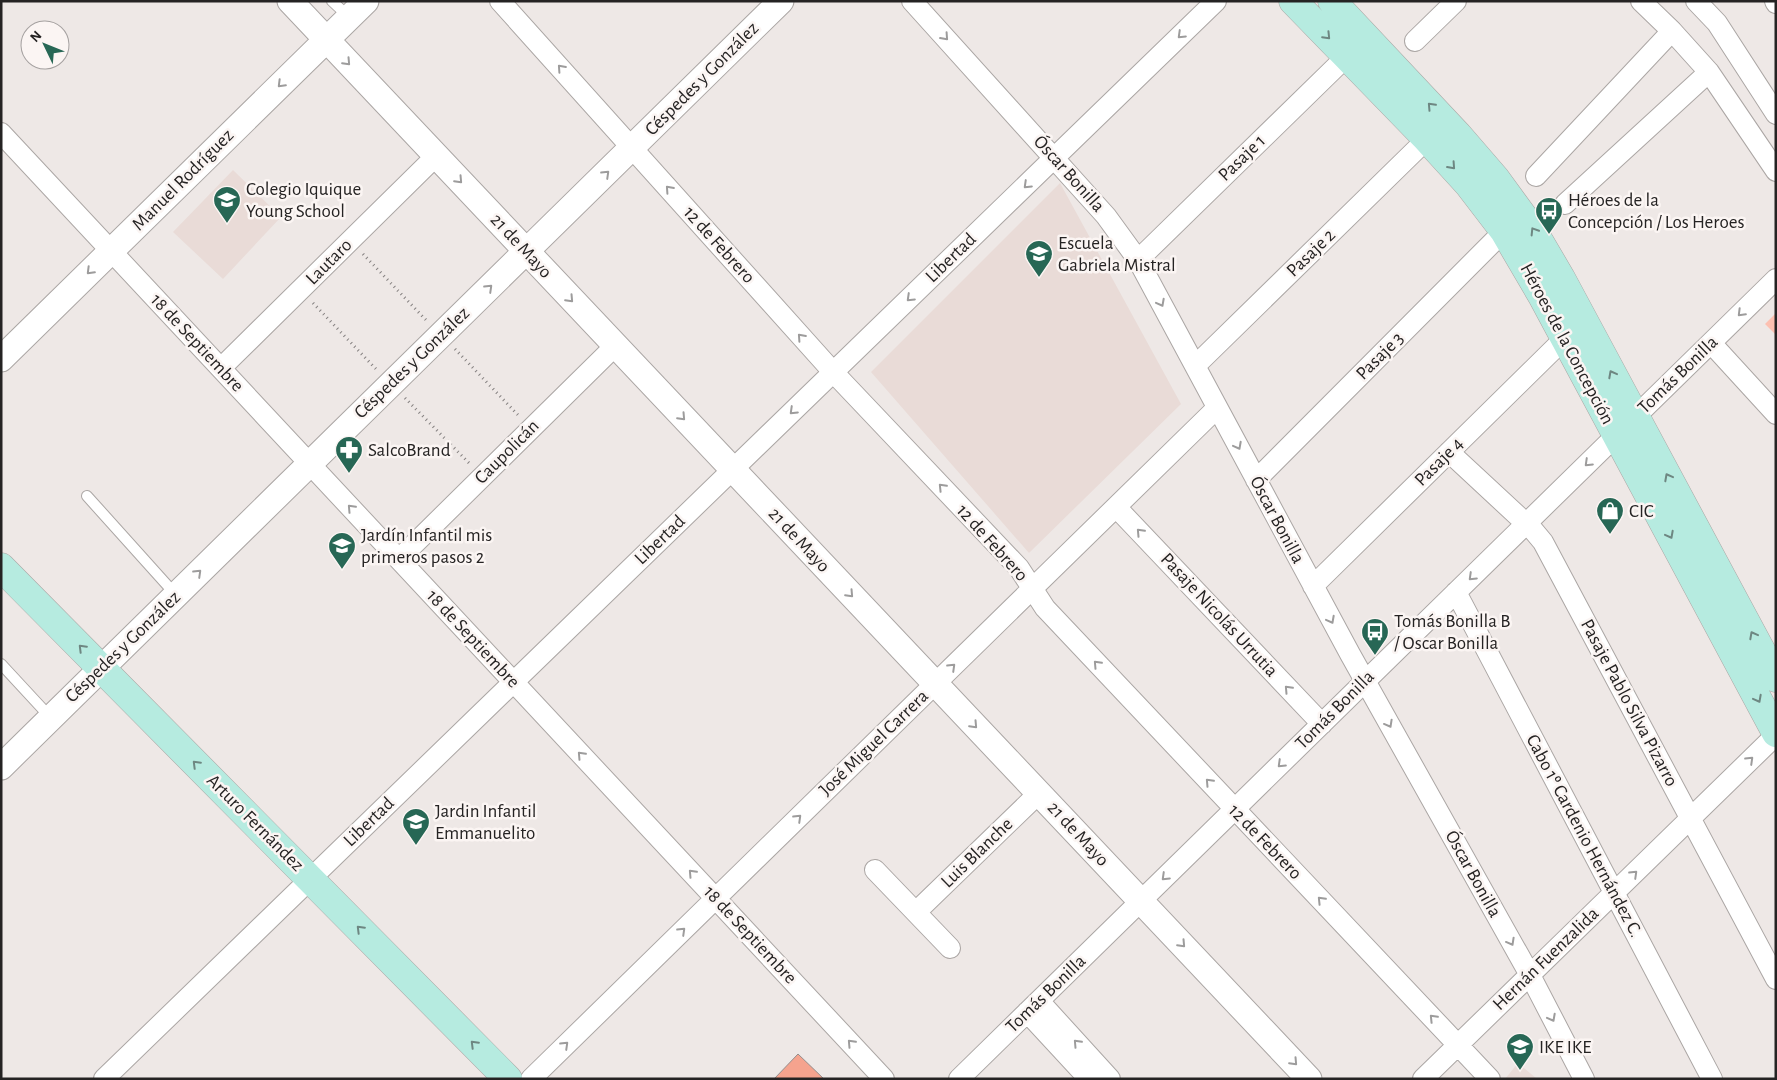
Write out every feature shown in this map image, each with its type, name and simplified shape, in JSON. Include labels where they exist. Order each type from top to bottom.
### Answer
[{"type":"main road","name":"Héroes de la Concepción","points":[[1293,1],[1428,139],[1468,184],[1504,231],[1524,263],[1565,338],[1626,426],[1776,678]]},
{"type":"main road","name":"Héroes de la Concepción","points":[[1332,1],[1478,156],[1514,202],[1547,252],[1626,426],[1776,734]]},
{"type":"main road","name":"Arturo Fernández","points":[[1,567],[508,1079]]},
{"type":"street","name":"12 de Febrero","points":[[500,1],[834,373],[1019,568],[1046,608],[1234,810],[1459,1044],[1490,1079]]},
{"type":"street","name":"Céspedes y González","points":[[1,767],[781,1]]},
{"type":"street","name":"Óscar Bonilla","points":[[912,1],[1106,216],[1138,260],[1365,682],[1530,975],[1584,1079]]},
{"type":"street","name":"Libertad","points":[[104,1079],[1216,1]]},
{"type":"street","points":[[1415,41],[1456,1]]},
{"type":"street","points":[[1640,1],[1672,31],[1709,72],[1776,171]]},
{"type":"street","points":[[1696,1],[1717,24],[1776,114]]},
{"type":"street","name":"21 de Mayo","points":[[298,4],[326,40],[1309,1079]]},
{"type":"street","name":"Manuel Rodríguez","points":[[1,359],[326,40],[349,7]]},
{"type":"street","points":[[1536,176],[1672,31]]},
{"type":"street","name":"Pasaje 1","points":[[1138,260],[1347,56]]},
{"type":"street","points":[[1565,204],[1709,72]]},
{"type":"street","name":"18 de Septiembre","points":[[1,133],[884,1079]]},
{"type":"street","name":"Pasaje 2","points":[[1195,366],[1428,139]]},
{"type":"street","name":"Lautaro","points":[[221,368],[436,156]]},
{"type":"street","name":"Pasaje 3","points":[[1256,480],[1504,231]]},
{"type":"street","name":"Tomás Bonilla","points":[[959,1079],[1776,279]]},
{"type":"street","name":"Pasaje 4","points":[[1313,586],[1565,338]]},
{"type":"street","points":[[1711,342],[1776,414]]},
{"type":"street","name":"Caupolicán","points":[[399,559],[615,346]]},
{"type":"street","name":"José Miguel Carrera","points":[[531,1079],[1217,408]]},
{"type":"street","name":"Pasaje Pablo Silva Pizarro","points":[[1449,452],[1526,523],[1543,542],[1776,979]]},
{"type":"street","name":"Pasaje Nicolás Urrutia","points":[[1116,507],[1322,724]]},
{"type":"street","name":"Cabo 1º Cardenio Hernández C.","points":[[1456,592],[1712,1079]]},
{"type":"street","name":"Hernán Fuenzalida","points":[[1423,1079],[1776,734]]},
{"type":"street","name":"Luis Blanche","points":[[916,912],[1039,793]]},
{"type":"street","points":[[875,870],[950,948]]},
{"type":"street","points":[[1033,1007],[1088,1079]]},
{"type":"street","points":[[1033,1007],[1110,1079]]},
{"type":"lane","points":[[87,496],[176,595]]},
{"type":"lane","points":[[1,664],[51,718]]},
{"type":"path","points":[[350,241],[421,314]]},
{"type":"path","points":[[300,290],[371,363]]},
{"type":"path","points":[[461,356],[532,428]]},
{"type":"path","points":[[410,403],[482,477]]},
{"type":"shaded area","name":"Colegio Iquique Young School","points":[[233,170],[281,217],[223,279],[173,232]]},
{"type":"shaded area","name":"Escuela Gabriela Mistral","points":[[1060,183],[1181,404],[1029,553],[871,372]]},
{"type":"shaded area","points":[[1776,313],[1776,335],[1765,324]]},
{"type":"shaded area","name":"IKE IKE","points":[[1518,1063],[1537,1079],[1505,1079]]},
{"type":"building","points":[[798,1054],[824,1079],[774,1079]]},
{"type":"place","name":"Colegio Iquique Young School","points":[[227,224]]},
{"type":"place","name":"Héroes de la Concepción / Los Heroes","points":[[1549,235]]},
{"type":"place","name":"Escuela Gabriela Mistral","points":[[1039,278]]},
{"type":"place","name":"SalcoBrand","points":[[349,474]]},
{"type":"place","name":"CIC","points":[[1610,535]]},
{"type":"place","name":"Jardín Infantil mis primeros pasos 2","points":[[342,570]]},
{"type":"place","name":"Tomás Bonilla B / Oscar Bonilla","points":[[1375,656]]},
{"type":"place","name":"Jardin Infantil Emmanuelito","points":[[416,846]]},
{"type":"place","name":"IKE IKE","points":[[1520,1071]]}]
